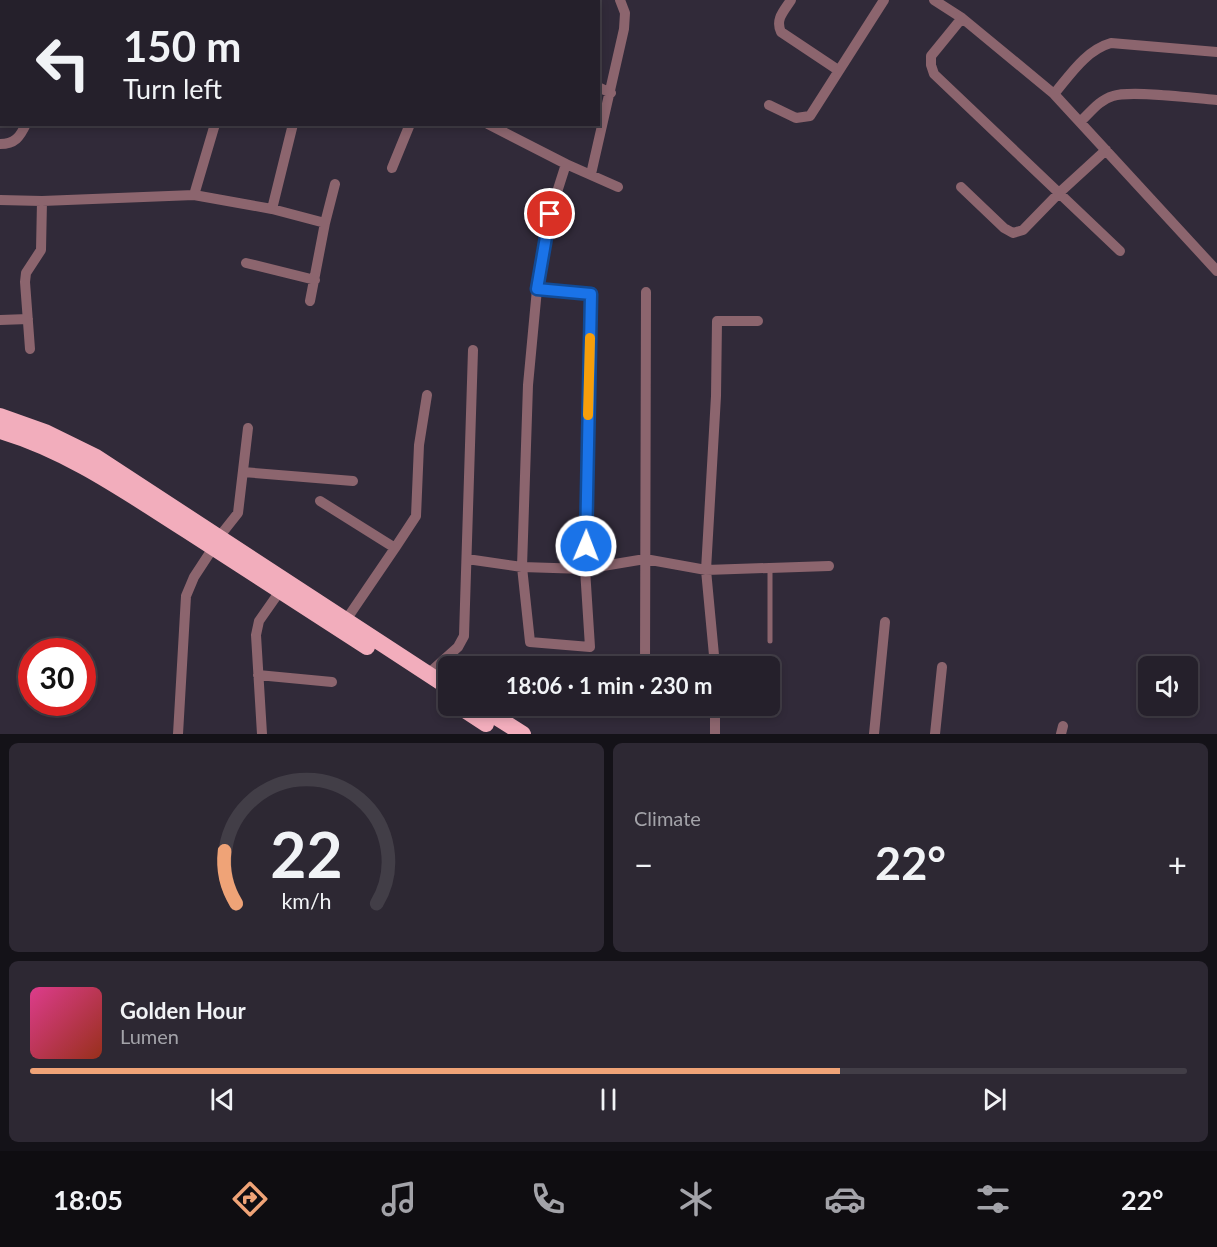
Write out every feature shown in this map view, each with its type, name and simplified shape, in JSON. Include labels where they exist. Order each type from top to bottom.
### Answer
[{"type":"highway","points":[[0,416],[45,432],[96,457],[216,542],[280,591],[438,693]]},
{"type":"highway","points":[[0,431],[48,448],[216,542],[346,620],[438,680]]},
{"type":"highway","points":[[474,716],[502,734]]},
{"type":"highway","points":[[494,716],[523,734]]},
{"type":"street","points":[[591,174],[624,29],[625,13],[620,0]]},
{"type":"street","points":[[791,0],[779,18],[778,25],[782,32],[838,70]]},
{"type":"street","points":[[769,105],[796,118],[810,116],[884,0]]},
{"type":"street","points":[[934,0],[962,18],[1054,94],[1217,271]]},
{"type":"street","points":[[962,18],[931,56],[934,74],[1120,250]]},
{"type":"street","points":[[1054,94],[1098,46],[1111,43],[1217,52]]},
{"type":"street","points":[[600,88],[611,93]]},
{"type":"street","points":[[1080,122],[1101,102],[1114,95],[1217,100]]},
{"type":"street","points":[[0,144],[14,142],[20,138],[25,126]]},
{"type":"street","points":[[194,195],[214,126]]},
{"type":"street","points":[[272,210],[293,126]]},
{"type":"street","points":[[392,168],[409,126]]},
{"type":"street","points":[[492,126],[618,187]]},
{"type":"street","points":[[961,187],[1004,228],[1013,233],[1023,230],[1106,150]]},
{"type":"street","points":[[537,289],[591,294],[585,569],[590,647],[530,642],[522,567],[528,385],[537,289],[550,214],[567,164]]},
{"type":"street","points":[[310,301],[335,184]]},
{"type":"street","points":[[0,200],[42,201],[194,195],[272,210],[325,224]]},
{"type":"street","points":[[30,349],[26,273],[41,250],[42,201]]},
{"type":"street","points":[[246,263],[315,280]]},
{"type":"street","points":[[645,656],[646,292]]},
{"type":"street","points":[[0,320],[28,319]]},
{"type":"street","points":[[714,656],[706,570],[716,396],[717,321],[758,321]]},
{"type":"street","points":[[428,674],[458,647],[464,636],[473,350]]},
{"type":"street","points":[[346,620],[416,516],[419,445],[427,395]]},
{"type":"street","points":[[178,734],[186,596],[194,577],[238,513],[248,428]]},
{"type":"street","points":[[243,472],[353,481]]},
{"type":"street","points":[[320,501],[395,548]]},
{"type":"street","points":[[466,559],[522,567],[585,569],[645,559],[706,570],[829,566]]},
{"type":"street","points":[[262,734],[256,635],[259,621],[280,591]]},
{"type":"street","points":[[874,734],[885,622]]},
{"type":"street","points":[[935,734],[942,667]]},
{"type":"street","points":[[258,675],[332,682]]},
{"type":"street","points":[[715,716],[715,734]]},
{"type":"lane","points":[[770,568],[770,641]]},
{"type":"slow traffic","points":[[588,415],[590,338]]},
{"type":"route","points":[[550,214],[537,289],[591,294],[586,546]]}]
